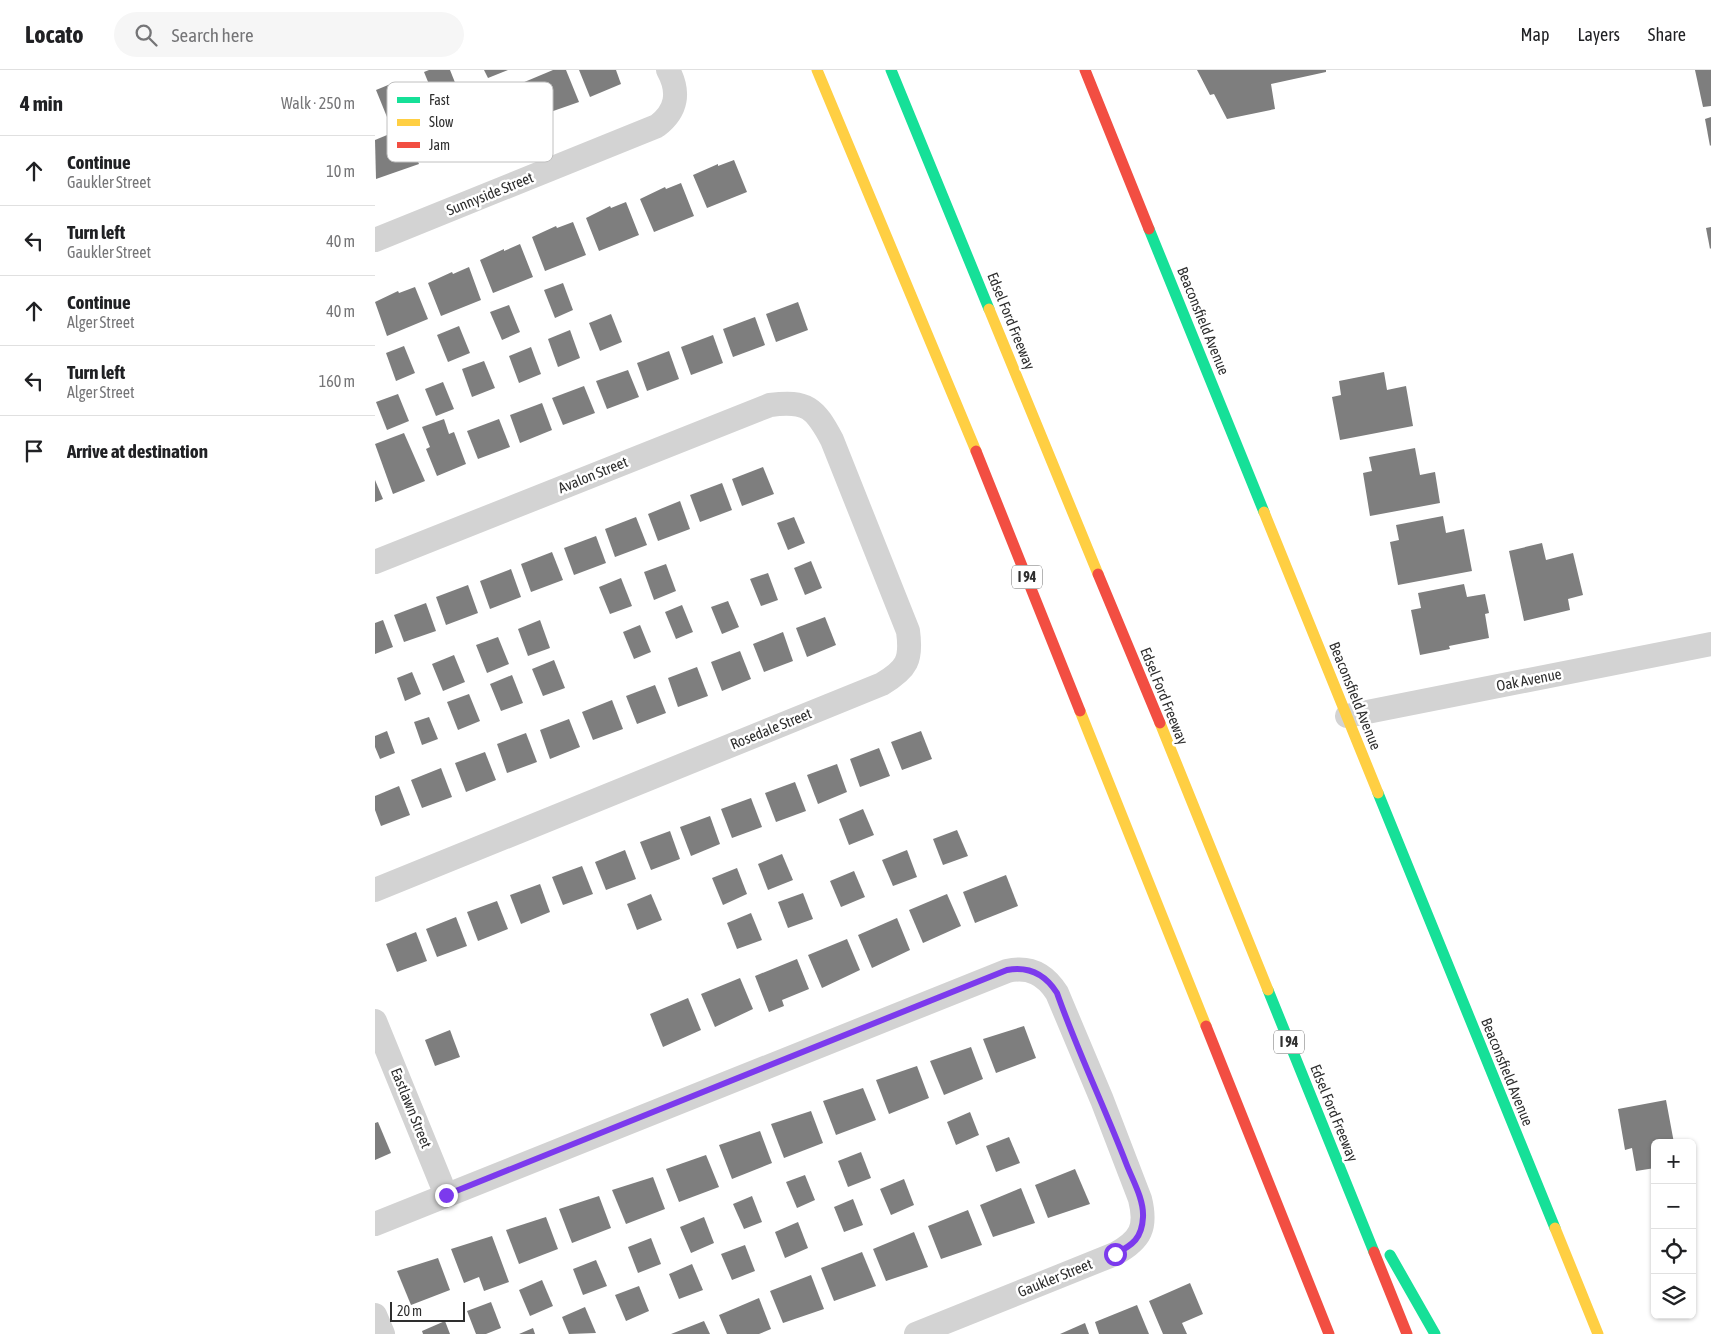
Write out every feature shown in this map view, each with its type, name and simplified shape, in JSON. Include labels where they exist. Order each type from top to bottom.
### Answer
[{"type":"main road","name":"I 94","points":[[817,70],[981,463],[1329,1334]]},
{"type":"main road","name":"Edsel Ford Freeway","points":[[891,70],[1407,1334]]},
{"type":"main road","name":"Beaconsfield Avenue","points":[[1085,70],[1598,1334]]},
{"type":"main road","points":[[1344,1177],[1435,1334]]},
{"type":"main road","points":[[1309,1284],[1318,1334]]},
{"type":"street","name":"Sunnyside Street","points":[[375,240],[657,126],[667,118],[673,108],[676,94],[668,70]]},
{"type":"street","name":"Avalon Street","points":[[375,562],[770,405],[792,402],[812,410]]},
{"type":"street","name":"Rosedale Street","points":[[375,890],[882,684],[898,674],[907,663],[910,646],[908,631],[832,440],[823,423],[812,410]]},
{"type":"street","name":"Oak Avenue","points":[[1347,716],[1711,644]]},
{"type":"street","name":"Gaukler Street","points":[[375,1224],[1007,970],[1019,968],[1032,970],[1046,978],[1054,988],[1102,1100],[1143,1212],[1141,1230],[1132,1245],[916,1334]]},
{"type":"street","name":"Eastlawn Street","points":[[375,1021],[446,1195]]},
{"type":"street","points":[[375,1315],[383,1334]]},
{"type":"building","points":[[429,70],[450,70],[455,82],[428,82],[424,72]]},
{"type":"building","points":[[484,70],[508,70],[488,78]]},
{"type":"building","points":[[553,70],[566,70],[579,102],[553,111],[553,82],[524,82]]},
{"type":"building","points":[[579,70],[616,70],[621,84],[590,97]]},
{"type":"building","points":[[1197,70],[1326,70],[1326,72],[1271,84],[1275,109],[1227,119],[1214,94],[1210,95]]},
{"type":"building","points":[[1695,70],[1711,70],[1711,106],[1703,107]]},
{"type":"building","points":[[387,85],[387,117],[376,90]]},
{"type":"building","points":[[1711,117],[1711,145],[1710,146],[1705,119]]},
{"type":"building","points":[[387,135],[387,162],[418,162],[419,164],[376,179],[375,140]]},
{"type":"building","points":[[734,160],[747,192],[707,208],[693,175],[718,164],[718,166]]},
{"type":"building","points":[[681,183],[694,216],[654,232],[640,199],[665,187],[666,189]]},
{"type":"building","points":[[626,202],[639,235],[599,251],[586,218],[610,206],[611,208]]},
{"type":"building","points":[[573,222],[586,255],[545,271],[532,237],[556,226],[557,228]]},
{"type":"building","points":[[1711,227],[1711,248],[1710,249],[1706,228]]},
{"type":"building","points":[[520,244],[533,277],[493,293],[480,260]]},
{"type":"building","points":[[469,267],[481,300],[441,316],[428,283],[452,272],[453,274]]},
{"type":"building","points":[[563,283],[573,310],[555,318],[544,290]]},
{"type":"building","points":[[415,287],[428,319],[387,336],[375,302],[398,291],[399,293]]},
{"type":"building","points":[[798,302],[808,330],[776,342],[766,314]]},
{"type":"building","points":[[509,305],[520,332],[502,340],[490,312]]},
{"type":"building","points":[[611,314],[622,342],[600,351],[589,323]]},
{"type":"building","points":[[755,317],[765,345],[733,357],[723,329]]},
{"type":"building","points":[[459,326],[470,353],[448,362],[437,335]]},
{"type":"building","points":[[570,330],[580,358],[558,367],[548,339]]},
{"type":"building","points":[[713,335],[723,363],[691,375],[681,347]]},
{"type":"building","points":[[404,346],[415,373],[396,381],[386,353]]},
{"type":"building","points":[[531,347],[541,374],[519,383],[509,356]]},
{"type":"building","points":[[669,351],[679,379],[647,391],[637,363]]},
{"type":"building","points":[[484,361],[495,388],[472,397],[462,369]]},
{"type":"building","points":[[628,370],[639,397],[607,409],[596,381]]},
{"type":"building","points":[[1384,372],[1387,390],[1406,386],[1413,426],[1340,440],[1332,397],[1341,395],[1339,381]]},
{"type":"building","points":[[443,382],[454,409],[436,416],[425,389]]},
{"type":"building","points":[[584,386],[595,413],[563,425],[552,398]]},
{"type":"building","points":[[398,394],[409,421],[387,430],[376,402]]},
{"type":"building","points":[[542,403],[552,430],[520,443],[510,415]]},
{"type":"building","points":[[444,419],[449,434],[454,432],[466,464],[437,476],[426,449],[430,447],[422,427]]},
{"type":"building","points":[[499,419],[510,447],[478,459],[467,431]]},
{"type":"building","points":[[404,433],[425,481],[393,494],[375,444]]},
{"type":"building","points":[[1415,448],[1420,475],[1435,472],[1440,503],[1370,516],[1363,473],[1372,471],[1369,457]]},
{"type":"building","points":[[763,467],[774,494],[742,506],[732,479]]},
{"type":"building","points":[[375,480],[383,499],[375,502]]},
{"type":"building","points":[[722,483],[732,510],[700,522],[690,495]]},
{"type":"building","points":[[680,501],[690,529],[658,541],[648,514]]},
{"type":"building","points":[[1443,516],[1446,533],[1464,529],[1472,571],[1398,585],[1390,542],[1399,540],[1396,525]]},
{"type":"building","points":[[636,517],[647,545],[615,557],[605,529]]},
{"type":"building","points":[[794,517],[805,543],[788,550],[777,523]]},
{"type":"building","points":[[596,536],[606,563],[574,575],[564,548]]},
{"type":"building","points":[[1542,543],[1546,560],[1573,553],[1583,595],[1568,599],[1570,610],[1524,621],[1509,551]]},
{"type":"building","points":[[552,552],[563,580],[531,592],[521,564]]},
{"type":"building","points":[[811,561],[822,588],[805,595],[794,568]]},
{"type":"building","points":[[666,564],[676,591],[654,600],[644,572]]},
{"type":"building","points":[[511,569],[521,597],[490,609],[480,581]]},
{"type":"building","points":[[768,573],[778,600],[761,606],[750,579]]},
{"type":"building","points":[[621,578],[632,606],[610,614],[599,587]]},
{"type":"building","points":[[1464,584],[1467,597],[1485,594],[1489,613],[1485,614],[1489,638],[1449,646],[1450,649],[1420,655],[1411,610],[1421,608],[1418,593]]},
{"type":"building","points":[[468,585],[478,613],[446,625],[436,597]]},
{"type":"building","points":[[728,601],[739,627],[722,634],[711,607]]},
{"type":"building","points":[[426,603],[436,631],[404,642],[394,615]]},
{"type":"building","points":[[682,605],[693,632],[676,639],[665,612]]},
{"type":"building","points":[[825,617],[836,645],[807,657],[796,628]]},
{"type":"building","points":[[383,620],[393,647],[375,654],[375,623]]},
{"type":"building","points":[[540,620],[550,648],[528,656],[518,629]]},
{"type":"building","points":[[640,625],[651,652],[634,659],[623,632]]},
{"type":"building","points":[[783,632],[793,661],[764,672],[753,644]]},
{"type":"building","points":[[498,637],[509,664],[487,673],[476,645]]},
{"type":"building","points":[[740,651],[751,679],[722,691],[711,662]]},
{"type":"building","points":[[454,655],[465,682],[443,691],[432,664]]},
{"type":"building","points":[[554,660],[565,688],[543,696],[532,669]]},
{"type":"building","points":[[697,667],[708,696],[678,707],[668,678]]},
{"type":"building","points":[[412,672],[421,694],[405,701],[397,678]]},
{"type":"building","points":[[512,675],[523,703],[501,711],[490,684]]},
{"type":"building","points":[[655,685],[666,713],[637,724],[626,696]]},
{"type":"building","points":[[469,694],[480,721],[458,730],[447,702]]},
{"type":"building","points":[[612,700],[623,729],[593,740],[582,712]]},
{"type":"building","points":[[429,717],[438,739],[422,745],[414,722]]},
{"type":"building","points":[[569,719],[580,747],[550,759],[540,730]]},
{"type":"building","points":[[387,731],[395,753],[380,759],[375,747],[375,736]]},
{"type":"building","points":[[921,731],[932,759],[902,770],[891,742]]},
{"type":"building","points":[[526,733],[537,762],[507,773],[497,744]]},
{"type":"building","points":[[879,748],[890,776],[860,787],[850,759]]},
{"type":"building","points":[[485,752],[496,780],[466,792],[455,763]]},
{"type":"building","points":[[837,764],[847,792],[818,804],[807,775]]},
{"type":"building","points":[[441,768],[452,797],[422,808],[411,780]]},
{"type":"building","points":[[795,782],[806,811],[776,822],[765,793]]},
{"type":"building","points":[[399,786],[410,815],[381,826],[375,810],[375,796]]},
{"type":"building","points":[[751,798],[762,827],[732,838],[721,809]]},
{"type":"building","points":[[863,809],[874,835],[849,845],[839,819]]},
{"type":"building","points":[[710,816],[720,844],[691,856],[680,827]]},
{"type":"building","points":[[957,830],[968,856],[943,865],[933,839]]},
{"type":"building","points":[[670,831],[680,859],[651,870],[640,842]]},
{"type":"building","points":[[625,850],[636,879],[606,890],[595,862]]},
{"type":"building","points":[[907,850],[917,877],[893,886],[882,860]]},
{"type":"building","points":[[782,854],[793,880],[768,890],[758,864]]},
{"type":"building","points":[[582,866],[593,894],[563,905],[552,877]]},
{"type":"building","points":[[737,868],[747,894],[723,905],[712,878]]},
{"type":"building","points":[[854,871],[865,897],[841,907],[830,881]]},
{"type":"building","points":[[1006,875],[1018,906],[975,923],[963,892]]},
{"type":"building","points":[[540,884],[550,912],[521,924],[510,895]]},
{"type":"building","points":[[803,893],[813,919],[788,928],[778,902]]},
{"type":"building","points":[[651,894],[662,920],[637,930],[627,904]]},
{"type":"building","points":[[947,894],[961,926],[923,943],[909,910]]},
{"type":"building","points":[[497,901],[508,929],[478,941],[467,912]]},
{"type":"building","points":[[751,913],[762,940],[737,949],[727,923]]},
{"type":"building","points":[[456,917],[467,946],[437,957],[426,929]]},
{"type":"building","points":[[897,918],[910,950],[872,968],[858,935]]},
{"type":"building","points":[[416,932],[427,961],[397,972],[386,944]]},
{"type":"building","points":[[847,939],[860,970],[822,988],[808,955]]},
{"type":"building","points":[[797,959],[809,989],[782,1000],[784,1006],[769,1012],[755,976]]},
{"type":"building","points":[[740,978],[753,1009],[715,1027],[701,994]]},
{"type":"building","points":[[688,998],[701,1030],[663,1047],[650,1014]]},
{"type":"building","points":[[1024,1026],[1036,1058],[996,1073],[983,1039]]},
{"type":"building","points":[[450,1030],[460,1057],[435,1066],[425,1040]]},
{"type":"building","points":[[971,1047],[983,1079],[944,1095],[930,1061]]},
{"type":"building","points":[[917,1066],[929,1098],[889,1114],[876,1080]]},
{"type":"building","points":[[863,1088],[876,1120],[836,1135],[823,1101]]},
{"type":"building","points":[[1666,1100],[1673,1139],[1651,1139],[1651,1169],[1636,1171],[1632,1148],[1625,1150],[1618,1109]]},
{"type":"building","points":[[811,1111],[823,1143],[784,1158],[771,1124]]},
{"type":"building","points":[[970,1112],[979,1135],[956,1145],[947,1122]]},
{"type":"building","points":[[378,1122],[391,1153],[375,1160],[375,1123]]},
{"type":"building","points":[[760,1131],[772,1163],[732,1179],[719,1145]]},
{"type":"building","points":[[1009,1137],[1020,1163],[996,1172],[986,1146]]},
{"type":"building","points":[[861,1152],[871,1178],[848,1187],[838,1161]]},
{"type":"building","points":[[706,1155],[719,1187],[679,1202],[666,1169]]},
{"type":"building","points":[[1075,1169],[1090,1204],[1048,1218],[1035,1185]]},
{"type":"building","points":[[805,1175],[815,1200],[797,1208],[786,1182]]},
{"type":"building","points":[[653,1177],[665,1209],[626,1224],[612,1190]]},
{"type":"building","points":[[904,1179],[914,1205],[891,1215],[880,1189]]},
{"type":"building","points":[[1021,1188],[1035,1223],[993,1237],[980,1205]]},
{"type":"building","points":[[599,1196],[611,1228],[572,1243],[559,1209]]},
{"type":"building","points":[[752,1196],[762,1222],[744,1229],[733,1204]]},
{"type":"building","points":[[853,1199],[863,1225],[844,1232],[834,1207]]},
{"type":"building","points":[[968,1210],[982,1245],[941,1259],[928,1226]]},
{"type":"building","points":[[546,1217],[558,1249],[519,1264],[506,1230]]},
{"type":"building","points":[[704,1217],[714,1243],[691,1253],[680,1227]]},
{"type":"building","points":[[798,1222],[808,1248],[785,1258],[775,1232]]},
{"type":"building","points":[[914,1232],[928,1267],[886,1281],[873,1249]]},
{"type":"building","points":[[492,1236],[509,1282],[484,1291],[479,1277],[464,1283],[451,1249]]},
{"type":"building","points":[[651,1238],[661,1264],[638,1273],[628,1247]]},
{"type":"building","points":[[745,1245],[755,1271],[732,1280],[721,1254]]},
{"type":"building","points":[[862,1252],[876,1286],[834,1301],[821,1268]]},
{"type":"building","points":[[438,1258],[450,1290],[411,1305],[397,1271]]},
{"type":"building","points":[[596,1260],[607,1286],[583,1295],[573,1269]]},
{"type":"building","points":[[692,1264],[703,1290],[679,1299],[669,1274]]},
{"type":"building","points":[[811,1275],[824,1309],[783,1323],[770,1291]]},
{"type":"building","points":[[542,1280],[553,1306],[530,1316],[519,1290]]},
{"type":"building","points":[[1190,1283],[1203,1314],[1182,1323],[1187,1334],[1163,1334],[1149,1301]]},
{"type":"building","points":[[639,1286],[649,1311],[626,1321],[615,1295]]},
{"type":"building","points":[[759,1298],[771,1329],[759,1334],[727,1334],[719,1315]]},
{"type":"building","points":[[491,1302],[501,1328],[486,1334],[476,1334],[467,1311]]},
{"type":"building","points":[[1137,1305],[1149,1334],[1099,1334],[1095,1322]]},
{"type":"building","points":[[585,1307],[596,1333],[569,1334],[562,1317]]},
{"type":"building","points":[[445,1321],[450,1334],[423,1334],[422,1331]]},
{"type":"building","points":[[704,1321],[710,1334],[671,1334]]},
{"type":"building","points":[[1085,1323],[1089,1334],[1060,1334]]},
{"type":"building","points":[[533,1328],[535,1334],[519,1334]]},
{"type":"traffic: fast","points":[[891,70],[989,309]]},
{"type":"traffic: fast","points":[[1149,229],[1264,512]]},
{"type":"traffic: fast","points":[[1378,793],[1555,1228]]},
{"type":"traffic: fast","points":[[1268,990],[1374,1252]]},
{"type":"traffic: fast","points":[[1390,1255],[1435,1334]]},
{"type":"traffic: slow","points":[[817,70],[976,451]]},
{"type":"traffic: slow","points":[[989,309],[1098,574]]},
{"type":"traffic: slow","points":[[1264,512],[1378,793]]},
{"type":"traffic: slow","points":[[1080,711],[1206,1026]]},
{"type":"traffic: slow","points":[[1160,723],[1268,990]]},
{"type":"traffic: slow","points":[[1555,1228],[1598,1334]]},
{"type":"traffic: jam","points":[[1085,70],[1149,229]]},
{"type":"traffic: jam","points":[[976,451],[1080,711]]},
{"type":"traffic: jam","points":[[1098,574],[1160,723]]},
{"type":"traffic: jam","points":[[1206,1026],[1329,1334]]},
{"type":"traffic: jam","points":[[1374,1252],[1407,1334]]},
{"type":"route","points":[[446,1195],[1007,970],[1019,968],[1032,970],[1046,978],[1057,993],[1065,1016],[1102,1100],[1140,1199],[1143,1220],[1138,1237],[1132,1245],[1115,1254]]}]
